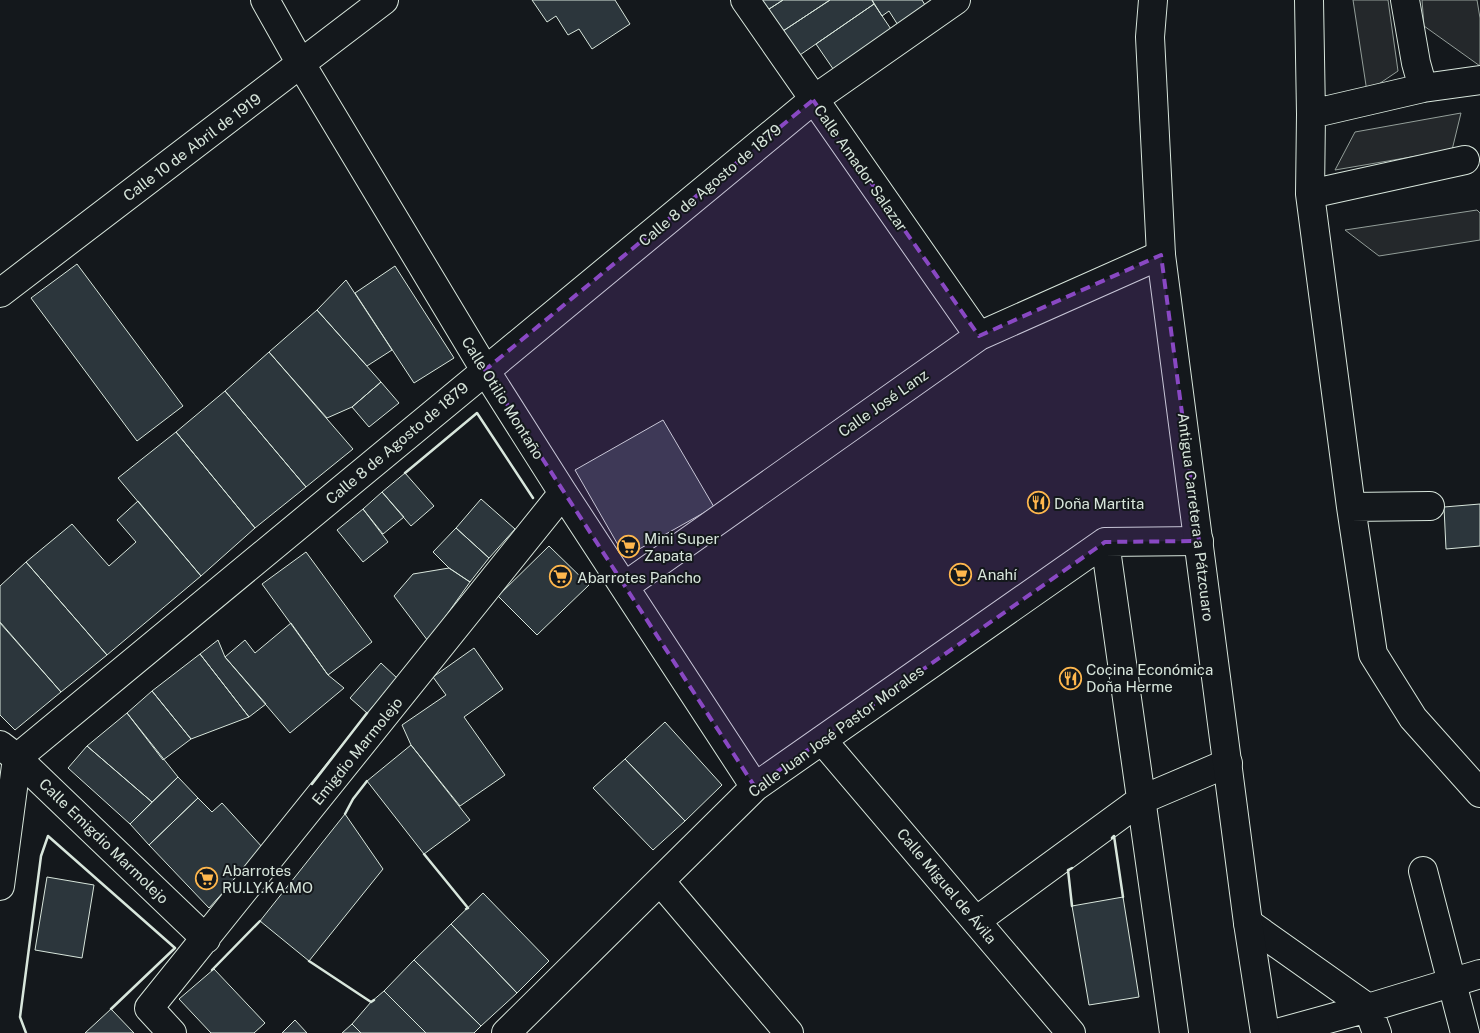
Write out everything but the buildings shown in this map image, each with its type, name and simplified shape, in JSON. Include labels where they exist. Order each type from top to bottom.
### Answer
[{"type":"street","name":"Calle Otilio Montaño","points":[[265,0],[301,64],[485,370],[755,787]]},
{"type":"street","name":"Calle 10 de Abril de 1919","points":[[0,293],[384,0]]},
{"type":"street","name":"Calle Amador Salazar","points":[[745,0],[978,336]]},
{"type":"street","name":"Calle 8 de Agosto de 1879","points":[[9,752],[485,370],[813,100],[956,0]]},
{"type":"street","name":"Antigua Carretera a Pátzcuaro","points":[[1153,0],[1150,36],[1161,255],[1248,923],[1265,1033]]},
{"type":"street","points":[[1309,0],[1310,194],[1351,507],[1373,654],[1413,718],[1480,793]]},
{"type":"street","points":[[1405,0],[1422,88]]},
{"type":"street","points":[[1311,114],[1422,88],[1480,80]]},
{"type":"street","points":[[1310,194],[1465,160]]},
{"type":"street","name":"Calle José Lanz","points":[[625,586],[978,336],[1161,255]]},
{"type":"street","name":"Emigdio Marmolejo","points":[[172,1033],[149,1008],[563,493]]},
{"type":"street","points":[[1351,507],[1430,506]]},
{"type":"street","points":[[1174,1033],[1105,542],[1199,541]]},
{"type":"street","name":"Calle Juan José Pastor Morales","points":[[506,1033],[755,787],[1105,542]]},
{"type":"street","name":"Calle Miguel de Ávila","points":[[822,740],[1071,1033]]},
{"type":"street","points":[[0,886],[9,752]]},
{"type":"street","name":"Calle Emigdio Marmolejo","points":[[9,752],[206,939]]},
{"type":"street","points":[[976,921],[1141,800],[1228,762]]},
{"type":"street","points":[[1422,872],[1465,1033]]},
{"type":"street","points":[[660,881],[789,1033]]},
{"type":"street","points":[[1248,923],[1372,1020]]},
{"type":"street","points":[[1277,1033],[1372,1020],[1452,982],[1480,974]]},
{"type":"highlighted area","points":[[813,100],[979,336],[1161,255],[1199,541],[1105,542],[755,787],[485,370]]},
{"type":"shaded area","points":[[1353,0],[1388,0],[1398,71],[1367,92]]},
{"type":"shaded area","points":[[1422,0],[1477,0],[1480,18],[1480,66],[1424,26]]},
{"type":"shaded area","points":[[1461,113],[1452,150],[1335,170],[1355,132]]},
{"type":"shaded area","points":[[1477,210],[1480,213],[1480,240],[1379,256],[1345,230]]},
{"type":"wall","points":[[405,473],[477,413],[533,498]]},
{"type":"wall","points":[[312,784],[367,713]]},
{"type":"wall","points":[[345,814],[353,799],[367,781]]},
{"type":"wall","points":[[26,1033],[20,1017],[41,856],[48,836],[175,948],[111,1009]]},
{"type":"wall","points":[[1112,838],[1114,836],[1123,897]]},
{"type":"wall","points":[[424,854],[468,908],[466,909]]},
{"type":"wall","points":[[1072,868],[1068,870],[1072,906]]},
{"type":"wall","points":[[212,970],[260,921]]},
{"type":"wall","points":[[309,961],[371,1002],[374,1000]]},
{"type":"place","name":"Doña Martita","points":[[1038,503]]},
{"type":"place","name":"Mini Super Zapata","points":[[628,547]]},
{"type":"place","name":"Anahí","points":[[961,574]]},
{"type":"place","name":"Abarrotes Pancho","points":[[561,577]]},
{"type":"place","name":"Cocina Económica Doña Herme","points":[[1070,678]]},
{"type":"place","name":"Abarrotes RU.LY.KA.MO","points":[[206,879]]}]
